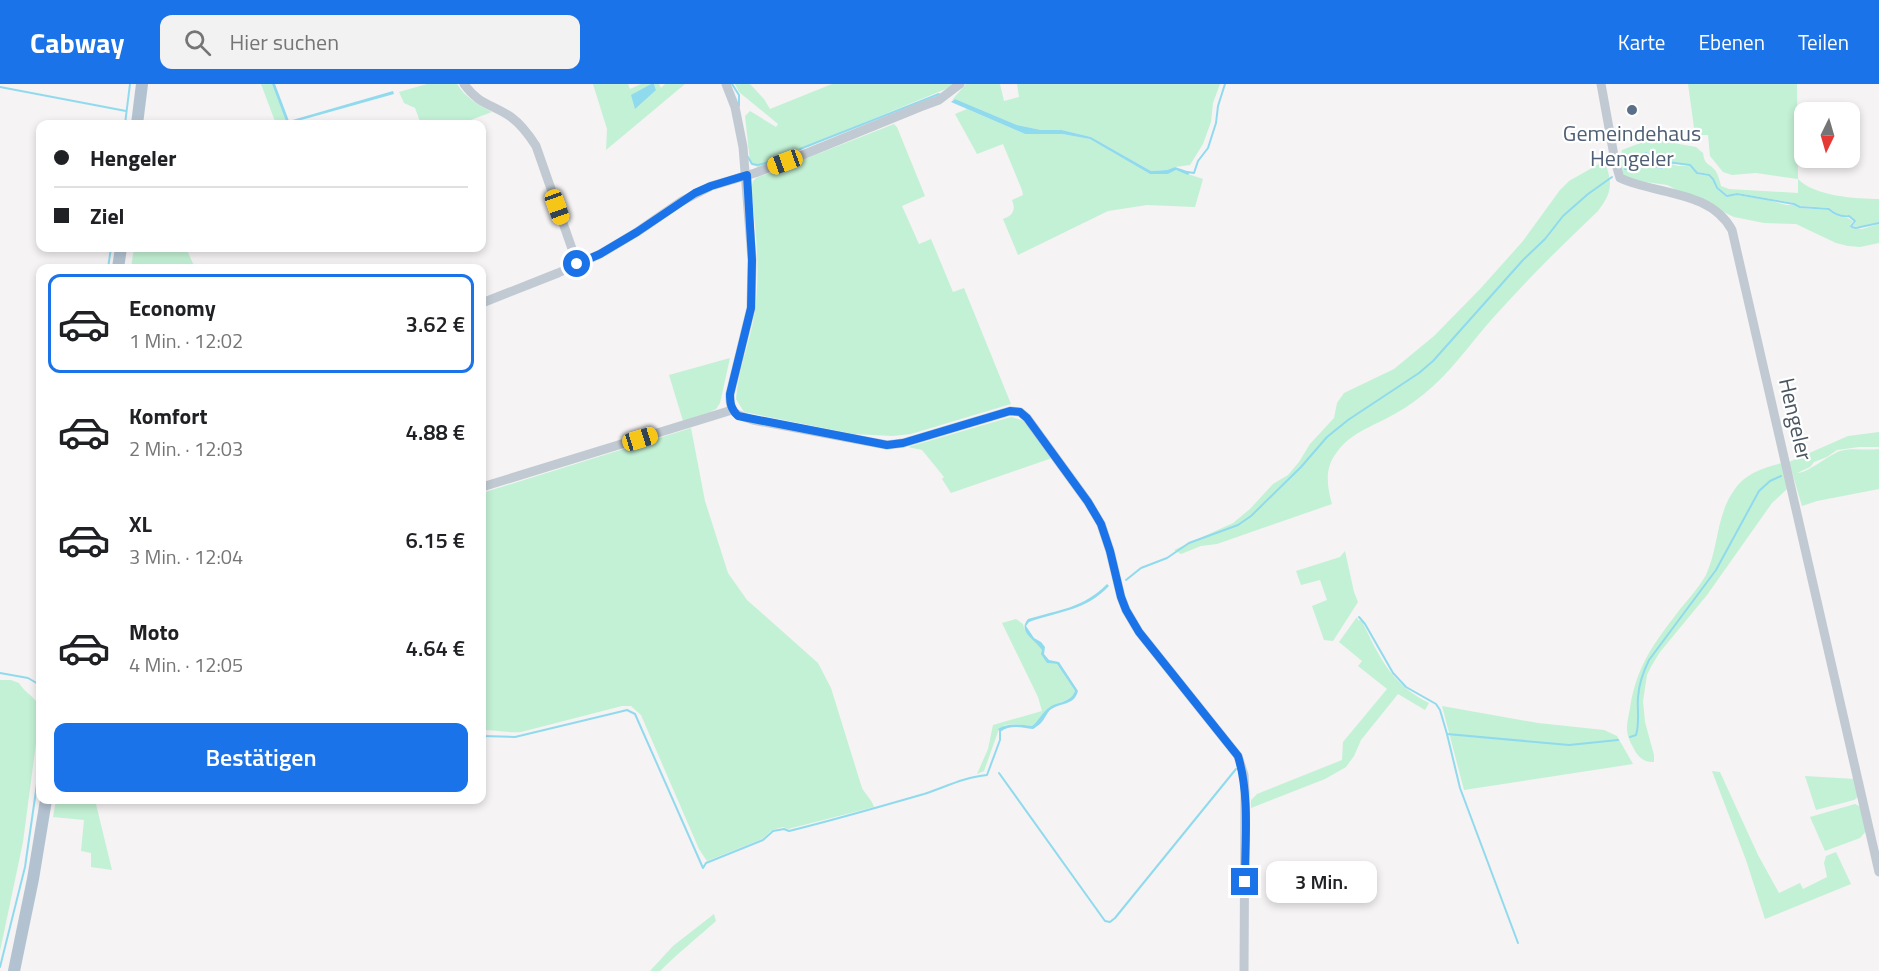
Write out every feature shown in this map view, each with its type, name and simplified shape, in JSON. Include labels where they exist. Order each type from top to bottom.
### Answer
[{"type":"main road","points":[[138,120],[142,84]]},
{"type":"main road","points":[[14,971],[45,804]]},
{"type":"street","points":[[464,84],[476,98],[509,116],[528,134],[536,146],[577,264]]},
{"type":"street","points":[[726,84],[738,118],[747,175],[751,249],[751,296],[747,328],[730,394],[732,410],[738,416],[753,420],[887,445],[903,443],[1010,411],[1020,412],[1027,418],[1082,493],[1101,524],[1121,597],[1132,621],[1238,756],[1244,775],[1245,792],[1244,971]]},
{"type":"street","points":[[486,301],[600,254],[695,193],[800,156],[939,100],[960,84]]},
{"type":"street","name":"Hengeler","points":[[1601,84],[1620,177],[1629,182],[1683,196],[1709,206],[1726,220],[1732,230],[1879,872]]},
{"type":"street","points":[[486,486],[732,410]]},
{"type":"green space","points":[[261,84],[272,84],[286,120],[274,120]]},
{"type":"green space","points":[[427,84],[457,84],[472,100],[492,112],[471,120],[420,120],[415,108],[404,103],[399,92]]},
{"type":"green space","points":[[593,84],[628,84],[630,89],[641,84],[651,84],[632,95],[656,90],[654,84],[659,84],[661,88],[665,84],[685,84],[606,150],[607,129]]},
{"type":"green space","points":[[735,84],[750,84],[770,109],[832,84],[955,84],[758,167],[750,162],[745,116],[750,111],[776,127],[778,124],[739,92]]},
{"type":"green space","points":[[966,84],[1000,84],[1004,101],[1019,97],[1017,84],[1220,84],[1203,144],[1190,165],[1151,171],[1091,137],[1062,130],[1041,130],[1017,125],[955,99],[952,100]]},
{"type":"green space","points":[[1688,84],[1797,84],[1797,102],[1794,102],[1794,168],[1798,168],[1798,179],[1756,173],[1732,175],[1723,172],[1710,156],[1708,135],[1695,135]]},
{"type":"green space","points":[[967,109],[1025,134],[1062,134],[1091,139],[1150,174],[1168,174],[1176,170],[1203,179],[1195,207],[1147,205],[1108,211],[1018,255],[1003,219],[1013,212],[1012,200],[1023,195],[1022,190],[1003,144],[977,154],[955,114]]},
{"type":"green space","points":[[894,124],[925,196],[902,206],[919,244],[931,239],[953,292],[964,288],[1011,404],[911,434],[893,436],[853,434],[744,412],[736,399],[756,301],[756,236],[751,188],[753,181]]},
{"type":"green space","points":[[1651,139],[1696,147],[1716,172],[1721,186],[1729,189],[1798,193],[1798,179],[1805,185],[1825,193],[1879,199],[1879,222],[1862,227],[1852,226],[1856,221],[1849,215],[1838,214],[1830,208],[1801,206],[1737,193],[1728,195],[1717,188],[1713,178],[1709,174],[1697,172],[1690,164],[1667,161],[1663,166],[1658,167],[1653,157],[1646,152],[1636,155],[1637,164],[1626,169],[1639,165],[1638,157],[1645,154],[1653,161],[1656,168],[1661,169],[1668,163],[1689,166],[1697,174],[1712,179],[1716,189],[1727,196],[1737,195],[1800,208],[1829,210],[1835,215],[1853,221],[1851,228],[1862,229],[1879,224],[1879,243],[1860,247],[1848,246],[1836,243],[1796,224],[1764,223],[1734,217],[1667,185],[1625,179],[1619,160],[1622,150]]},
{"type":"green space","points":[[1599,164],[1606,165],[1610,178],[1610,189],[1598,211],[1518,291],[1433,386],[1405,408],[1357,434],[1343,445],[1333,458],[1328,471],[1332,504],[1217,544],[1201,546],[1181,554],[1174,550],[1233,523],[1250,509],[1273,484],[1288,475],[1310,444],[1334,418],[1337,403],[1344,393],[1394,369],[1434,336],[1523,241],[1560,190],[1569,181]]},
{"type":"green space","points":[[133,252],[188,252],[193,264],[132,264]]},
{"type":"green space","points":[[730,358],[720,403],[716,409],[683,421],[669,375]]},
{"type":"green space","points":[[1011,417],[1025,421],[1052,458],[951,493],[942,479],[944,477],[922,450],[908,447]]},
{"type":"green space","points":[[691,428],[705,501],[728,573],[747,600],[818,663],[831,688],[862,788],[874,807],[788,829],[783,827],[772,830],[762,839],[707,861],[699,849],[641,715],[631,706],[622,706],[521,732],[486,730],[486,492]]},
{"type":"green space","points":[[1879,432],[1879,447],[1837,450],[1797,473],[1807,470],[1840,451],[1879,449],[1879,489],[1802,506],[1789,462],[1848,436]]},
{"type":"green space","points":[[1782,463],[1787,489],[1772,503],[1707,595],[1660,652],[1647,675],[1643,701],[1654,762],[1644,760],[1639,756],[1628,737],[1627,728],[1633,692],[1642,666],[1663,632],[1706,575],[1724,509],[1739,483],[1762,469]]},
{"type":"green space","points":[[1345,551],[1358,602],[1333,641],[1324,640],[1312,606],[1327,600],[1320,580],[1301,585],[1296,571],[1340,557]]},
{"type":"green space","points":[[1357,617],[1362,621],[1381,658],[1396,679],[1416,696],[1429,703],[1425,710],[1398,694],[1361,740],[1346,767],[1325,779],[1251,808],[1251,800],[1257,794],[1342,760],[1343,742],[1387,689],[1358,666],[1362,661],[1339,642]]},
{"type":"green space","points":[[1016,619],[1023,624],[1027,633],[1040,646],[1047,663],[1057,664],[1075,691],[1071,697],[1052,707],[1032,726],[1014,724],[1005,725],[999,729],[984,771],[977,774],[988,749],[993,725],[1042,711],[1038,697],[1002,623]]},
{"type":"green space","points":[[0,680],[11,680],[19,683],[36,701],[36,743],[23,842],[0,951]]},
{"type":"green space","points":[[1442,706],[1538,723],[1604,730],[1617,736],[1633,764],[1464,790]]},
{"type":"green space","points":[[1712,771],[1720,772],[1758,855],[1779,893],[1800,883],[1803,889],[1827,877],[1824,863],[1826,856],[1836,852],[1851,884],[1765,919],[1746,860]]},
{"type":"green space","points":[[1805,776],[1855,779],[1859,796],[1854,800],[1816,810]]},
{"type":"green space","points":[[55,804],[96,804],[112,870],[91,867],[91,853],[81,851],[84,820],[53,817]]},
{"type":"green space","points":[[1855,804],[1861,807],[1867,830],[1860,838],[1825,851],[1810,817]]},
{"type":"green space","points":[[714,914],[716,921],[660,971],[650,971],[673,946]]},
{"type":"water","points":[[272,84],[275,84],[289,120],[286,120]]},
{"type":"water","points":[[654,84],[656,90],[635,109],[631,95]]},
{"type":"water","points":[[393,91],[394,94],[301,120],[292,120]]},
{"type":"water","points":[[955,99],[1017,125],[1041,130],[1062,130],[1091,137],[1151,171],[1175,167],[1190,172],[1188,175],[1176,170],[1168,174],[1150,174],[1090,139],[1062,134],[1025,134],[951,102]]},
{"type":"water","points":[[1107,584],[1109,586],[1091,601],[1029,622],[1026,626],[1034,638],[1045,647],[1044,654],[1049,660],[1059,662],[1078,691],[1073,699],[1050,710],[1034,729],[1012,727],[1000,732],[998,729],[1006,725],[1032,726],[1047,709],[1067,700],[1075,691],[1057,664],[1047,663],[1041,654],[1042,650],[1026,632],[1025,624],[1028,619],[1080,603]]},
{"type":"waterway","points":[[126,120],[130,84]]},
{"type":"waterway","points":[[732,84],[739,95],[739,106]]},
{"type":"waterway","points":[[1187,172],[1194,173],[1198,161],[1208,148],[1225,84]]},
{"type":"waterway","points":[[0,87],[126,111]]},
{"type":"waterway","points":[[800,149],[939,94]]},
{"type":"waterway","points":[[1625,169],[1638,165],[1638,156],[1646,153],[1652,157],[1657,167],[1662,168],[1667,162],[1690,165],[1697,173],[1709,175],[1717,188],[1727,196],[1737,194],[1800,207],[1829,209],[1838,215],[1849,216],[1855,221],[1851,226],[1856,228],[1879,223]]},
{"type":"waterway","points":[[748,157],[752,164],[758,165],[787,154]]},
{"type":"waterway","points":[[1126,580],[1141,568],[1167,558],[1189,543],[1238,525],[1251,516],[1301,467],[1327,437],[1433,361],[1523,260],[1545,239],[1563,216],[1612,177]]},
{"type":"waterway","points":[[109,264],[110,252]]},
{"type":"waterway","points":[[1630,737],[1636,735],[1639,687],[1649,660],[1716,570],[1759,491],[1770,481],[1781,476]]},
{"type":"waterway","points":[[1359,617],[1393,673],[1406,687],[1436,704],[1447,734],[1569,745],[1618,740]]},
{"type":"waterway","points":[[0,673],[28,678],[36,683]]},
{"type":"waterway","points":[[486,736],[515,737],[627,710],[635,714],[703,868],[706,863],[763,840],[773,831],[784,829],[789,831],[987,775],[1000,740],[1000,731]]},
{"type":"waterway","points":[[1447,734],[1460,788],[1518,943]]},
{"type":"waterway","points":[[999,773],[1105,921],[1110,922],[1236,769]]},
{"type":"waterway","points":[[0,967],[25,867],[36,791]]},
{"type":"place","name":"Gemeindehaus Hengeler","points":[[1632,110]]},
{"type":"route","points":[[577,264],[600,254],[637,232],[695,193],[747,175],[752,285],[747,328],[730,394],[732,410],[738,416],[887,445],[903,443],[1010,411],[1020,412],[1027,418],[1035,426],[1101,524],[1121,597],[1132,621],[1238,756],[1244,775],[1245,792],[1245,882]]}]
